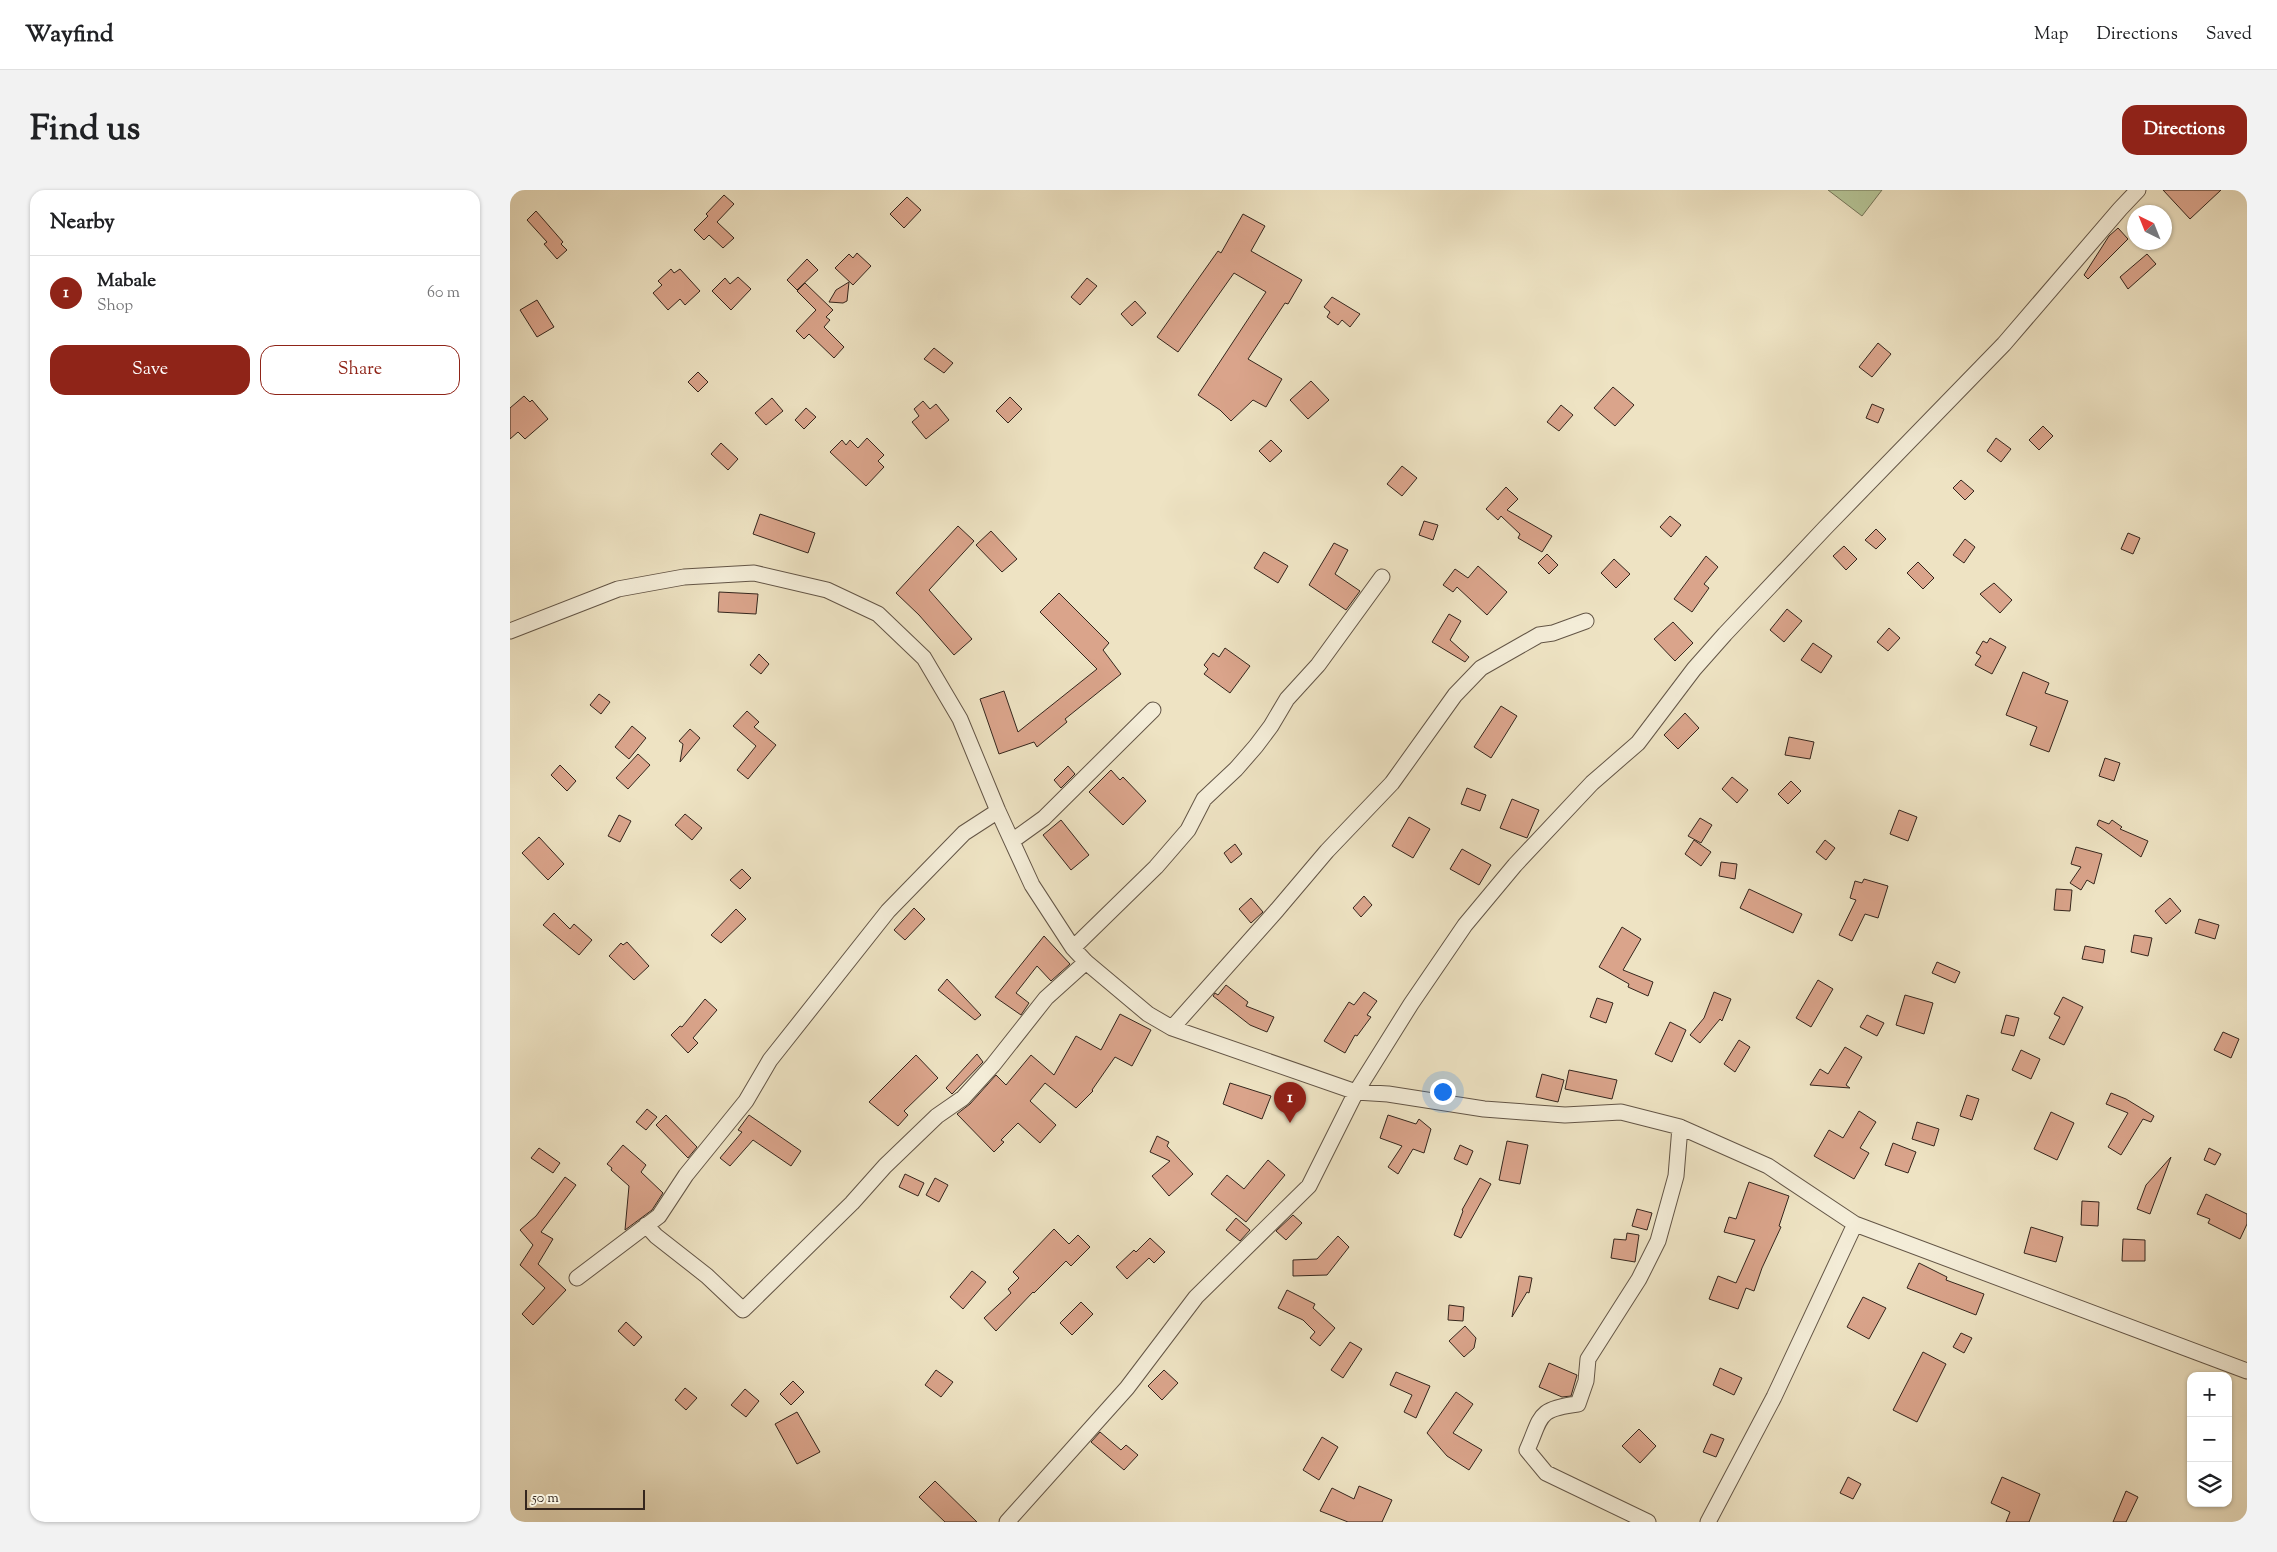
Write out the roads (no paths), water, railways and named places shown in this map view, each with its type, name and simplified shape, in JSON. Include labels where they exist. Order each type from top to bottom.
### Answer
[{"type":"street","points":[[1007,1522],[1127,1388],[1193,1302],[1309,1186],[1356,1092],[1411,1004],[1465,925],[1515,865],[1592,783],[1638,742],[1694,669],[1725,634],[2004,344],[2138,190]]},
{"type":"street","points":[[510,630],[618,589],[684,577],[754,573],[827,590],[878,614],[924,658],[960,719],[998,811],[1032,885],[1073,948],[1086,962],[1148,1014],[1172,1028],[1356,1092],[1388,1094],[1484,1109],[1565,1115],[1621,1112],[1680,1127],[1768,1166],[1855,1224],[2247,1371]]},
{"type":"street","points":[[1073,948],[1156,867],[1188,830],[1204,799],[1236,769],[1256,746],[1271,726],[1287,699],[1318,664],[1382,577]]},
{"type":"street","points":[[1172,1028],[1327,851],[1392,783],[1455,695],[1481,668],[1539,635],[1553,633],[1586,621]]},
{"type":"street","points":[[1012,841],[1051,812],[1153,710]]},
{"type":"street","points":[[577,1278],[659,1216],[686,1175],[746,1101],[770,1060],[888,911],[964,833],[998,811]]},
{"type":"street","points":[[646,1224],[656,1236],[707,1276],[743,1310],[852,1203],[885,1166],[936,1116],[963,1098],[993,1065],[1046,998],[1086,962]]},
{"type":"street","points":[[1648,1522],[1546,1473],[1527,1450],[1535,1427],[1544,1413],[1560,1406],[1578,1404],[1586,1381],[1588,1358],[1639,1279],[1658,1241],[1676,1176],[1680,1127]]},
{"type":"street","points":[[1708,1522],[1774,1397],[1855,1224]]},
{"type":"place","name":"Mabale","points":[[1290,1123]]}]
